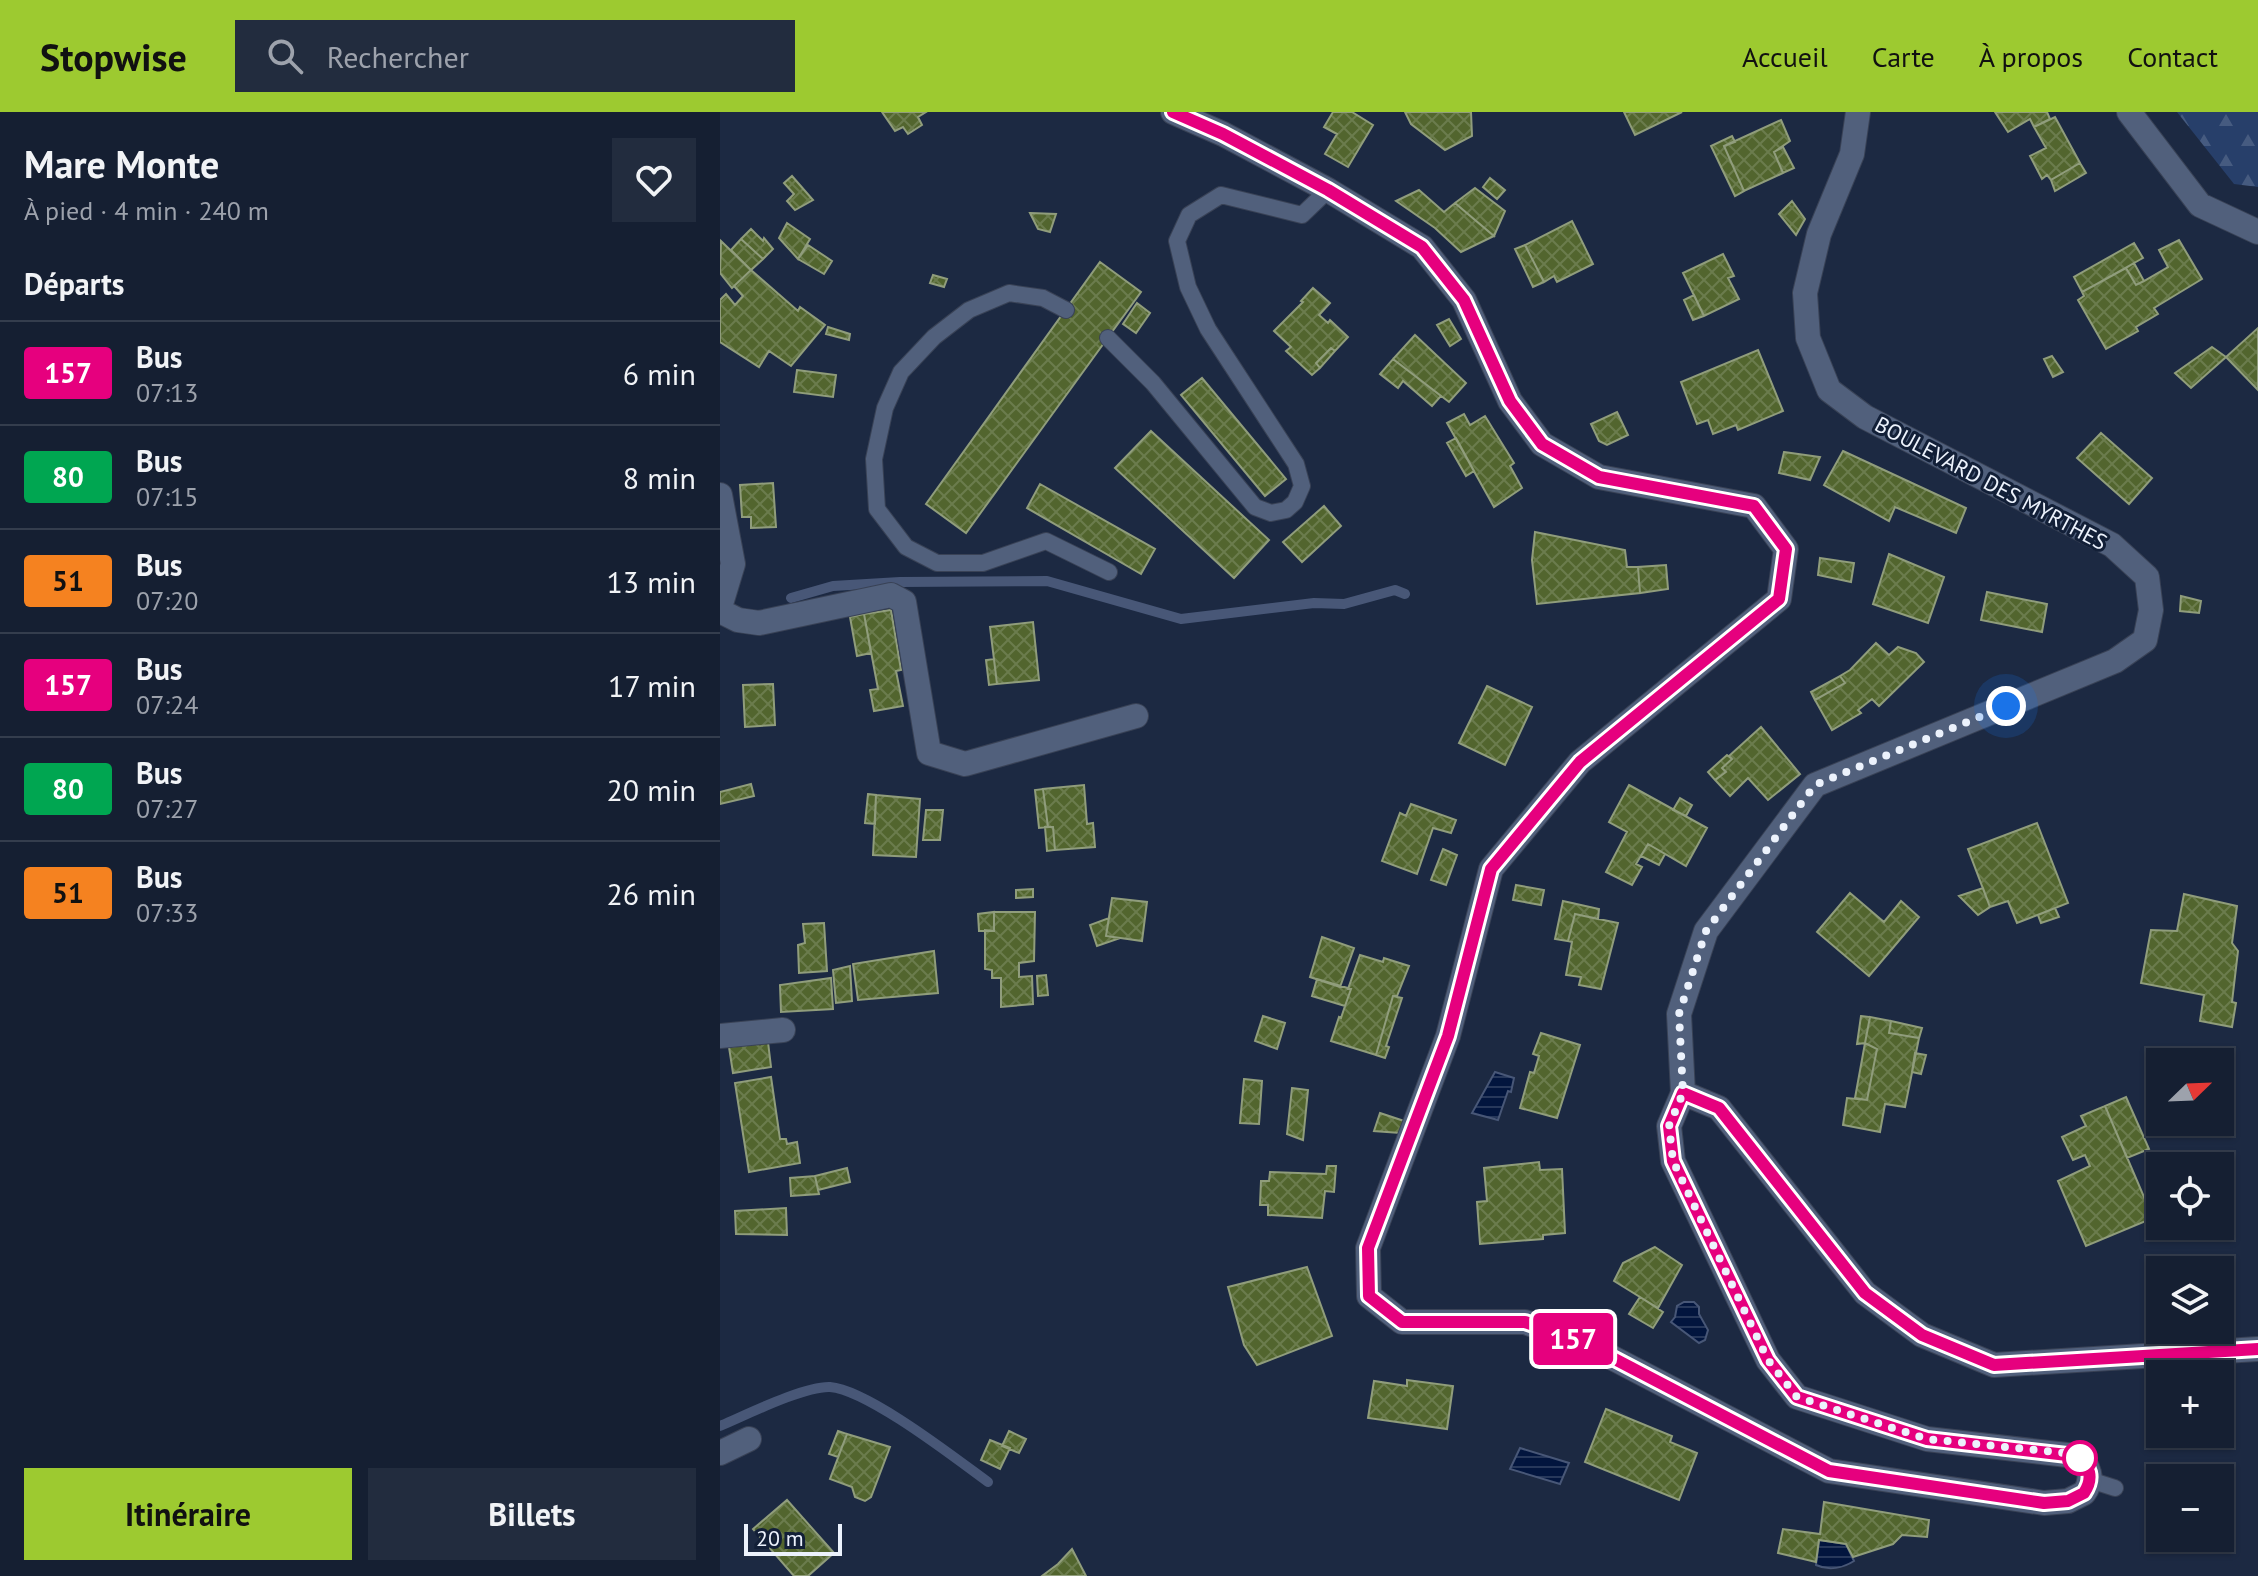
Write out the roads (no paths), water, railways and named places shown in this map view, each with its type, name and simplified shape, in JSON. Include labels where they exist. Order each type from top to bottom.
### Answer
[{"type":"street","points":[[1173,112],[1223,134],[1328,190],[1422,247],[1464,300],[1510,401],[1542,444],[1599,477],[1754,506],[1786,549],[1779,599],[1580,762],[1491,869],[1448,1036],[1368,1248],[1369,1296],[1402,1322],[1525,1322],[1584,1343],[1829,1471],[2050,1504],[2079,1497],[2090,1480],[2086,1466],[2080,1458],[2071,1454],[1927,1439],[1797,1397],[1768,1360],[1673,1161],[1669,1126],[1683,1093],[1719,1108],[1865,1293],[1922,1335],[1994,1365],[2258,1349]]},
{"type":"street","name":"BOULEVARD DES MYRTHES","points":[[1683,1093],[1679,1014],[1706,931],[1815,785],[2115,661],[2145,640],[2151,610],[2147,577],[2112,545],[1865,417],[1829,390],[1808,338],[1805,293],[1819,234],[1852,154],[1858,112]]},
{"type":"street","points":[[2129,112],[2200,205],[2258,232]]},
{"type":"street","points":[[720,495],[733,564],[720,609],[738,620],[759,623],[891,595],[904,602],[929,753],[965,764],[1136,716]]},
{"type":"street","points":[[720,1036],[783,1030]]},
{"type":"street","points":[[720,1453],[749,1439]]},
{"type":"lane","points":[[1108,338],[1153,383],[1255,507],[1271,513],[1286,510],[1295,502],[1302,486],[1296,464],[1208,329],[1188,287],[1177,241],[1189,215],[1221,195],[1302,215],[1328,190]]},
{"type":"lane","points":[[1066,310],[1043,298],[1009,293],[969,310],[934,337],[901,372],[885,408],[874,459],[877,509],[906,547],[937,563],[983,563],[1046,541],[1109,572]]},
{"type":"lane","points":[[2090,1480],[2115,1488]]},
{"type":"waterway","points":[[791,598],[833,586],[900,582],[1047,581],[1181,619],[1314,603],[1344,604],[1395,590],[1405,594]]},
{"type":"waterway","points":[[720,1426],[791,1396],[830,1387],[846,1391],[888,1412],[988,1482]]}]
